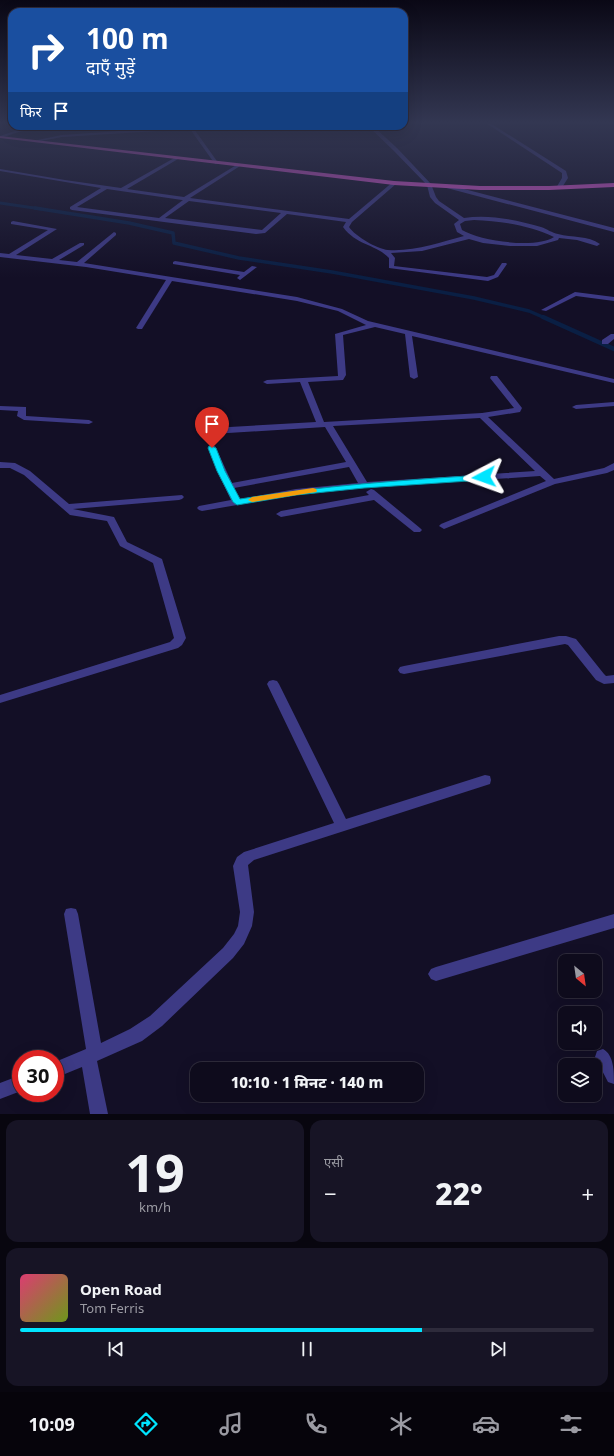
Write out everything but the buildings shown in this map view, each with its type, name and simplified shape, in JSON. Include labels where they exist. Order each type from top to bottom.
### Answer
[{"type":"highway","points":[[325,175],[394,183],[480,188],[559,188],[614,185]]},
{"type":"street","points":[[27,175],[105,188],[350,221]]},
{"type":"street","points":[[122,190],[147,175]]},
{"type":"street","points":[[159,220],[186,199],[223,175]]},
{"type":"street","points":[[420,175],[429,185],[433,197],[437,202],[462,219]]},
{"type":"street","points":[[559,188],[566,175]]},
{"type":"street","points":[[394,183],[350,221],[346,227],[350,234],[384,252],[392,259],[391,266],[488,279],[496,276],[504,264]]},
{"type":"street","points":[[445,186],[614,230]]},
{"type":"street","points":[[105,188],[72,208],[260,232],[263,232],[286,212]]},
{"type":"street","points":[[557,236],[556,239],[546,242],[524,244],[498,243],[469,238],[462,234],[456,226],[458,221],[462,219],[475,217],[493,219],[542,230],[557,236],[578,238],[597,244]]},
{"type":"street","points":[[10,256],[54,229],[13,223]]},
{"type":"street","points":[[79,264],[114,234]]},
{"type":"street","points":[[384,252],[422,249],[469,238]]},
{"type":"street","points":[[53,261],[82,244]]},
{"type":"street","points":[[0,255],[79,264],[304,300],[340,310],[376,325],[614,381]]},
{"type":"street","points":[[175,263],[244,274]]},
{"type":"street","points":[[227,287],[254,267]]},
{"type":"street","points":[[140,328],[170,278]]},
{"type":"street","points":[[544,310],[574,294],[614,299]]},
{"type":"street","points":[[267,382],[340,378],[342,376],[340,334],[376,325]]},
{"type":"street","points":[[408,333],[414,377]]},
{"type":"street","points":[[605,342],[614,336]]},
{"type":"street","points":[[212,431],[482,415],[518,410],[494,378]]},
{"type":"street","points":[[303,380],[325,425],[365,485],[375,497],[417,530]]},
{"type":"street","points":[[576,407],[614,404]]},
{"type":"street","points":[[0,408],[23,409],[21,416],[24,418],[89,422]]},
{"type":"street","points":[[482,415],[552,482]]},
{"type":"street","points":[[212,448],[228,486],[237,502]]},
{"type":"street","points":[[228,486],[351,464]]},
{"type":"street","points":[[0,465],[12,465],[27,473],[68,507],[68,510],[73,513],[111,519],[126,547],[156,558],[180,638],[174,645],[0,699]]},
{"type":"street","points":[[444,526],[552,482],[607,470],[614,466]]},
{"type":"street","points":[[202,508],[296,492],[365,485],[543,473]]},
{"type":"street","points":[[68,507],[179,497]]},
{"type":"street","points":[[281,514],[375,497]]},
{"type":"street","points":[[404,670],[559,640],[566,640],[572,642],[600,677],[604,680],[614,679]]},
{"type":"street","points":[[273,684],[342,826]]},
{"type":"street","points":[[64,1066],[136,1035],[156,1021],[228,953],[239,939],[245,926],[247,912],[240,866],[242,861],[248,856],[485,780]]},
{"type":"street","points":[[71,914],[92,1055],[99,1114]]},
{"type":"street","points":[[436,974],[614,921]]},
{"type":"street","points":[[603,1057],[614,1076]]},
{"type":"street","points":[[0,1091],[12,1086]]},
{"type":"waterway","points":[[0,203],[41,209]]},
{"type":"waterway","points":[[35,208],[129,223],[173,233],[174,243],[239,258],[332,272],[474,298],[529,311],[545,318]]},
{"type":"waterway","points":[[543,317],[614,349]]},
{"type":"slow traffic","points":[[252,500],[296,492],[313,491]]},
{"type":"route","points":[[212,448],[221,471],[237,502],[296,492],[364,485],[484,477]]}]
